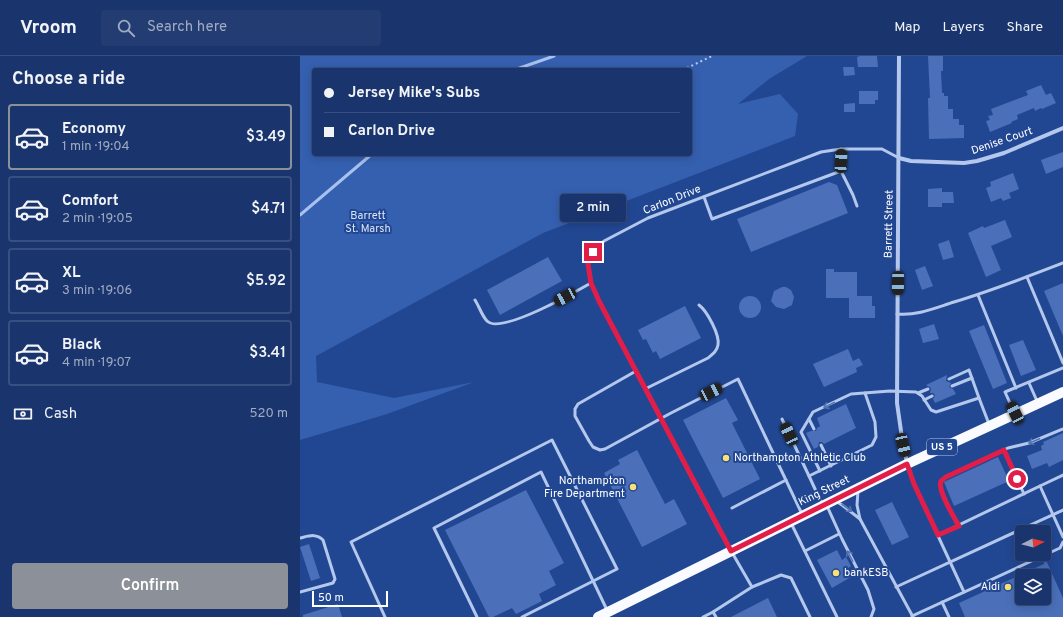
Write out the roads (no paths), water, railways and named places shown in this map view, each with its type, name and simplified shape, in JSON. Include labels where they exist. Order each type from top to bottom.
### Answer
[{"type":"main road","name":"King Street","points":[[598,617],[907,464],[1063,392]]},
{"type":"street","name":"Barrett Street","points":[[899,56],[897,403],[907,464]]},
{"type":"street","name":"Denise Court","points":[[899,158],[911,161],[964,163],[977,161],[1004,153],[1063,128]]},
{"type":"lane","name":"Carlon Drive","points":[[752,587],[731,551],[645,389],[591,283],[588,264],[593,252],[604,242],[648,218],[821,152],[842,149],[882,149],[899,158]]},
{"type":"lane","points":[[842,149],[841,171],[857,206]]},
{"type":"lane","points":[[704,197],[712,219],[841,171]]},
{"type":"lane","points":[[897,314],[916,314],[978,295],[1063,263]]},
{"type":"lane","points":[[1027,277],[1063,363]]},
{"type":"lane","points":[[475,300],[487,322],[492,324],[509,322],[540,310],[591,283]]},
{"type":"lane","points":[[978,295],[1016,388]]},
{"type":"lane","points":[[645,389],[708,358],[716,350],[718,344],[716,332],[706,312],[699,305]]},
{"type":"lane","points":[[1015,413],[1005,392],[1063,368]]},
{"type":"lane","points":[[949,379],[969,370],[990,425]]},
{"type":"lane","points":[[636,371],[578,404],[575,409],[575,416],[593,447],[600,450],[610,447],[661,418],[738,379],[803,515]]},
{"type":"lane","points":[[952,386],[972,378]]},
{"type":"lane","points":[[1029,383],[1038,403]]},
{"type":"lane","points":[[918,393],[928,389]]},
{"type":"lane","points":[[820,471],[801,432],[813,412],[851,394],[913,391],[918,393],[931,410],[936,412],[979,398]]},
{"type":"lane","points":[[810,476],[872,445],[876,437],[875,422],[865,393]]},
{"type":"lane","points":[[924,400],[932,396]]},
{"type":"lane","points":[[782,419],[810,476],[827,503],[839,534],[868,590],[874,609],[871,617]]},
{"type":"lane","points":[[809,419],[814,429]]},
{"type":"lane","points":[[959,526],[940,486],[941,481],[951,474],[1004,450],[1029,444],[1063,429]]},
{"type":"lane","points":[[385,617],[351,542],[552,440],[617,569],[522,617]]},
{"type":"lane","points":[[821,445],[831,466]]},
{"type":"lane","points":[[1004,450],[1024,494]]},
{"type":"lane","points":[[907,464],[914,484],[964,592]]},
{"type":"lane","points":[[477,617],[434,528],[541,472],[608,612]]},
{"type":"lane","points":[[938,535],[1063,475]]},
{"type":"lane","points":[[732,508],[786,480]]},
{"type":"lane","points":[[1040,486],[1063,537]]},
{"type":"lane","points":[[858,488],[857,505],[860,519],[912,617],[1060,548],[1063,542]]},
{"type":"lane","points":[[827,503],[842,505],[860,519]]},
{"type":"lane","points":[[896,587],[1063,510]]},
{"type":"lane","points":[[790,521],[837,617]]},
{"type":"lane","points":[[805,550],[839,534]]},
{"type":"lane","points":[[300,538],[315,535],[320,536],[323,540],[335,579],[333,583],[300,592]]},
{"type":"lane","points":[[703,617],[752,587],[781,576],[791,578],[810,617]]},
{"type":"lane","points":[[942,602],[949,617]]},
{"type":"lane","points":[[713,612],[716,617]]},
{"type":"waterway","points":[[520,68],[554,56]]},
{"type":"waterway","points":[[300,215],[370,156]]},
{"type":"place","name":"Northampton Athletic Club","points":[[726,458]]},
{"type":"place","name":"Northampton Fire Department","points":[[633,487]]},
{"type":"place","name":"bankESB","points":[[836,573]]},
{"type":"place","name":"Aldi","points":[[1008,587]]},
{"type":"park label","name":"Barrett St. Marsh","points":[[368,222]]}]
